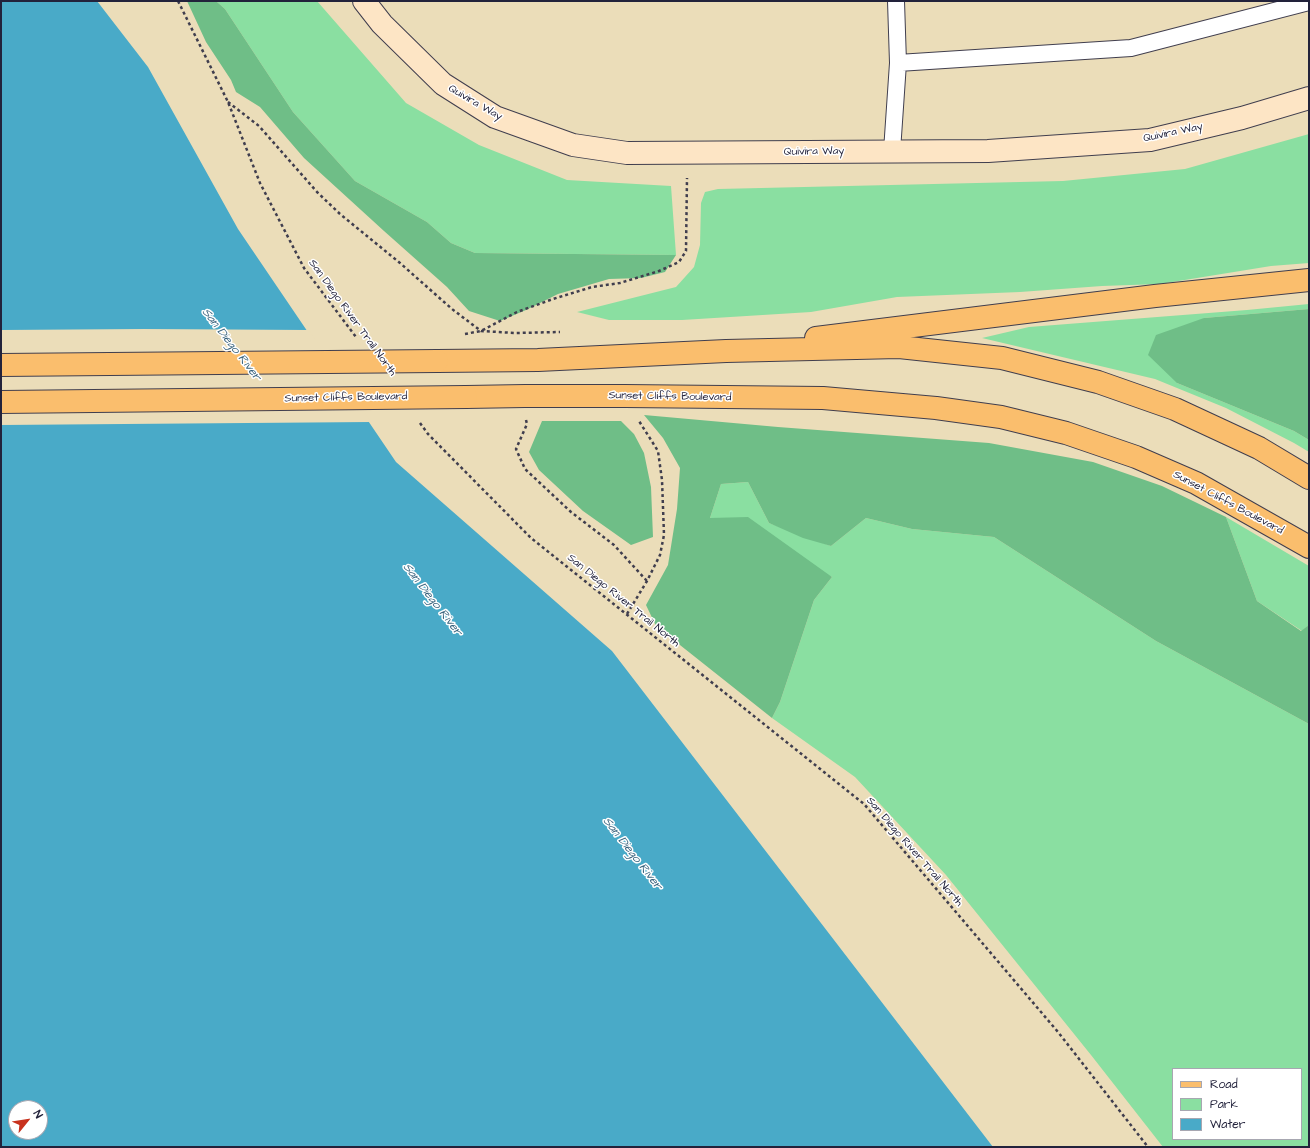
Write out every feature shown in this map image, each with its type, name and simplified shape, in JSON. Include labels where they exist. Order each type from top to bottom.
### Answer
[{"type":"main road","points":[[726,352],[844,334],[1156,296],[1309,280]]},
{"type":"main road","points":[[1,365],[538,360],[726,352],[899,347],[1002,358],[1098,382],[1174,409],[1259,448],[1309,478]]},
{"type":"main road","name":"Sunset Cliffs Boulevard","points":[[1,402],[625,396],[823,398],[936,408],[1001,417],[1066,433],[1136,457],[1196,483],[1309,547]]},
{"type":"street","name":"Quivira Way","points":[[364,1],[382,24],[443,84],[494,117],[574,145],[627,153],[988,151],[1150,140],[1242,118],[1309,98]]},
{"type":"lane","points":[[892,151],[898,63],[896,1]]},
{"type":"lane","points":[[898,63],[1131,48],[1309,2]]},
{"type":"path","name":"San Diego River Trail North","points":[[178,1],[228,102],[260,183],[304,268],[357,338]]},
{"type":"path","points":[[228,102],[259,126],[317,192],[340,214],[400,263],[452,309],[481,331]]},
{"type":"path","points":[[462,335],[481,331],[517,312],[553,299],[592,287],[620,282],[658,272],[679,262],[686,251],[687,153]]},
{"type":"path","points":[[525,396],[526,424],[516,449],[525,469],[571,512],[614,545],[647,581]]},
{"type":"path","points":[[625,396],[658,451],[662,480],[664,535],[660,555],[647,581],[627,614]]},
{"type":"path","name":"San Diego River Trail North","points":[[419,421],[428,434],[531,538],[864,804],[1058,1032],[1148,1147]]},
{"type":"green space","points":[[187,1],[216,1],[225,9],[293,112],[355,181],[427,222],[451,243],[475,253],[676,255],[665,272],[641,278],[609,279],[558,294],[500,321],[469,311],[447,287],[304,158],[260,107],[236,92],[231,80],[206,42]]},
{"type":"green space","points":[[216,1],[317,1],[406,103],[479,145],[567,180],[671,186],[676,255],[475,253],[451,243],[427,222],[355,181],[293,112],[225,9]]},
{"type":"green space","points":[[1309,134],[1309,263],[1271,266],[1160,284],[897,297],[811,312],[682,320],[609,320],[577,312],[676,287],[694,267],[700,245],[701,203],[705,192],[718,189],[1063,181],[1185,169]]},
{"type":"green space","points":[[1309,304],[1309,309],[1204,318],[1177,383],[1294,431],[1309,440],[1309,452],[1226,408],[1155,379],[982,338],[1029,327]]},
{"type":"green space","points":[[1309,309],[1309,440],[1294,431],[1177,383],[1148,355],[1156,335],[1204,318]]},
{"type":"green space","points":[[644,415],[989,443],[1093,462],[1162,486],[1226,517],[1257,601],[1301,631],[1309,625],[1309,724],[1156,641],[994,537],[912,529],[866,518],[831,546],[803,538],[769,523],[748,482],[721,484],[710,518],[748,517],[832,577],[814,600],[780,702],[772,718],[656,626],[646,605],[668,565],[677,509],[680,468],[663,438]]},
{"type":"green space","points":[[542,421],[621,421],[634,434],[644,453],[651,487],[653,537],[631,545],[583,511],[539,470],[529,452]]},
{"type":"green space","points":[[748,482],[769,523],[831,546],[866,518],[912,529],[994,537],[1156,641],[1309,724],[1309,1144],[1307,1147],[1163,1147],[946,875],[855,777],[772,718],[780,702],[814,600],[832,577],[710,518],[721,484]]},
{"type":"green space","points":[[1226,517],[1309,566],[1309,625],[1302,631],[1257,601]]},
{"type":"water","name":"San Diego River","points":[[1,1],[97,1],[148,67],[238,229],[396,462],[612,651],[993,1147],[1,1147]]},
{"type":"pier","points":[[1,330],[309,330],[371,422],[1,425]]}]
